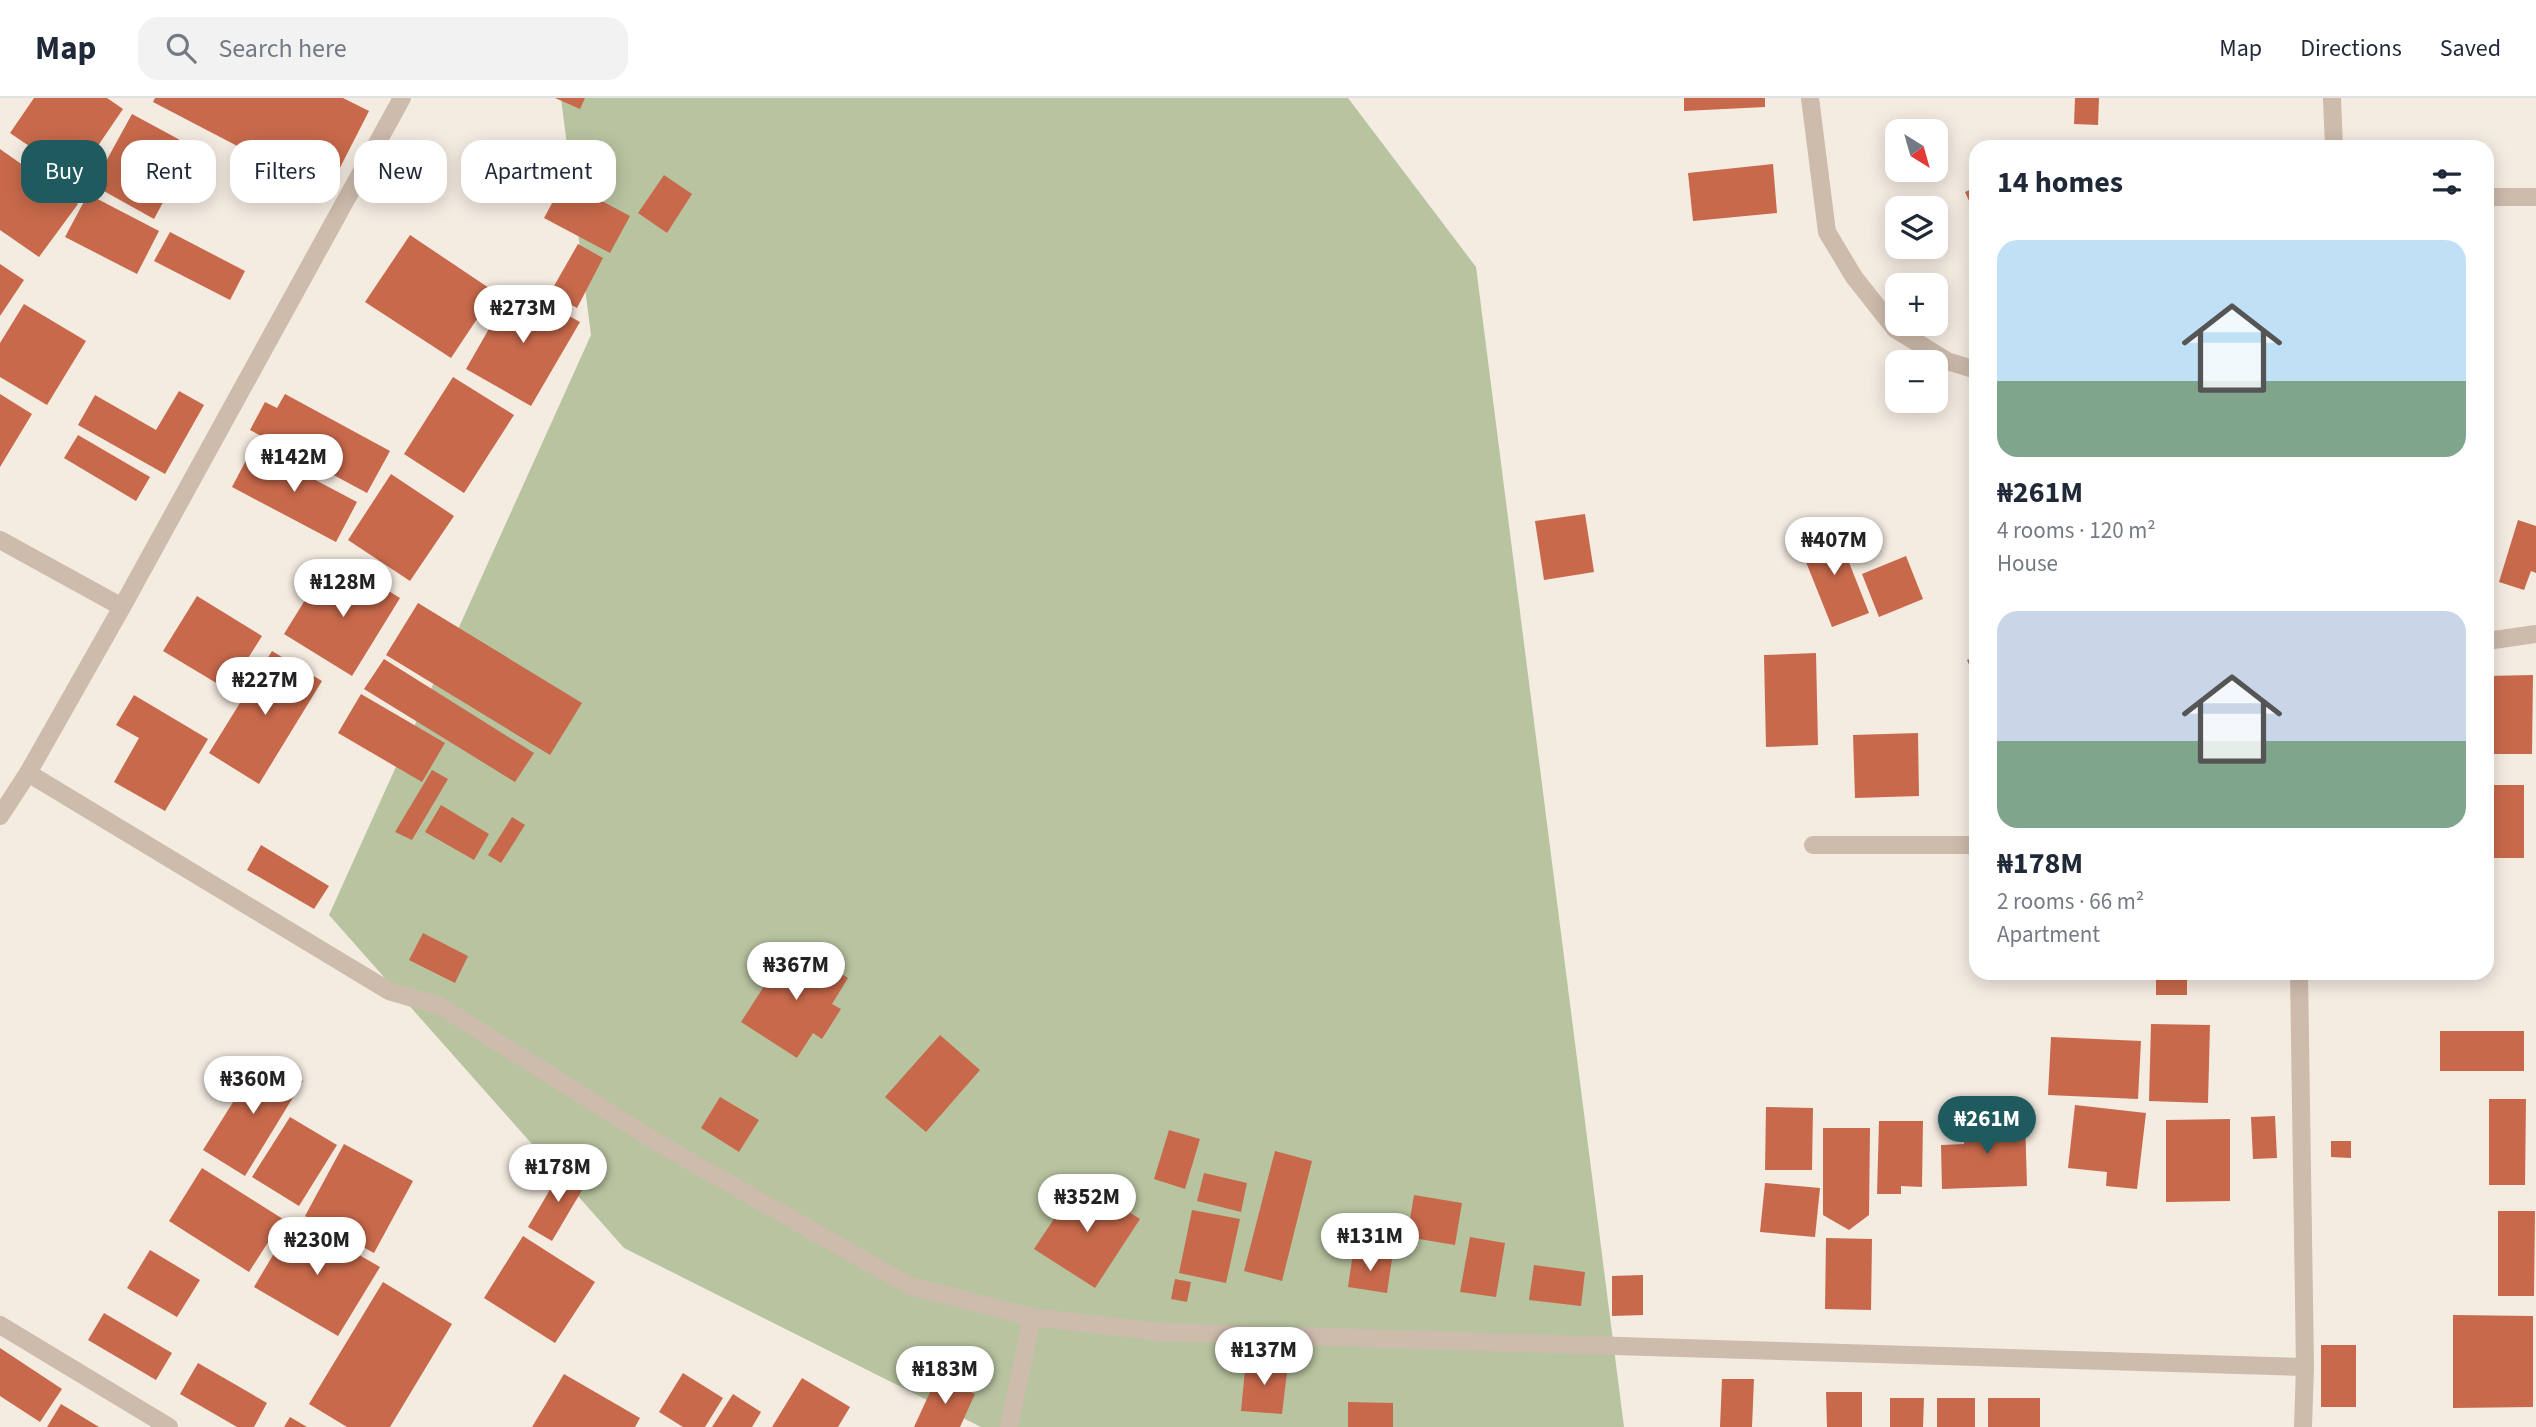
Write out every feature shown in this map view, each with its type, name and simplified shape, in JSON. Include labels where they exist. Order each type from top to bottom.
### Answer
[{"type":"street","points":[[0,816],[28,774],[122,607],[402,98]]},
{"type":"street","points":[[1810,98],[1827,232],[1854,277],[1895,328],[1947,362],[1969,368]]},
{"type":"street","points":[[2332,98],[2334,140]]},
{"type":"street","points":[[2494,197],[2536,197]]},
{"type":"street","points":[[0,540],[122,607]]},
{"type":"street","points":[[2494,640],[2536,634]]},
{"type":"street","points":[[28,774],[389,990],[440,1006],[663,1146],[910,1286],[1032,1317],[1160,1332],[2305,1367]]},
{"type":"street","points":[[1813,845],[1969,845]]},
{"type":"street","points":[[2299,980],[2305,1367],[2303,1427]]},
{"type":"street","points":[[1009,1427],[1032,1317]]},
{"type":"street","points":[[0,1325],[169,1427]]},
{"type":"green space","points":[[561,98],[1348,98],[1476,267],[1624,1427],[981,1427],[624,1248],[329,915],[591,335],[574,203],[616,203],[616,140],[566,140]]},
{"type":"building","points":[[34,98],[107,98],[123,109],[102,140],[21,140],[10,133]]},
{"type":"building","points":[[155,98],[343,98],[369,111],[340,168],[340,140],[230,140],[230,142],[153,102]]},
{"type":"building","points":[[555,98],[585,98],[580,109]]},
{"type":"building","points":[[1684,98],[1765,98],[1765,107],[1684,111]]},
{"type":"building","points":[[2075,98],[2099,98],[2098,125],[2074,124]]},
{"type":"building","points":[[132,114],[180,140],[121,140],[121,201],[107,193],[107,160]]},
{"type":"building","points":[[0,149],[21,164],[21,203],[78,204],[39,257],[0,230]]},
{"type":"building","points":[[1773,164],[1777,213],[1693,221],[1688,173]]},
{"type":"building","points":[[664,175],[692,194],[667,233],[638,213]]},
{"type":"building","points":[[83,203],[105,203],[159,231],[137,274],[65,237]]},
{"type":"building","points":[[125,203],[163,203],[154,219]]},
{"type":"building","points":[[552,203],[605,203],[630,216],[610,253],[544,218]]},
{"type":"building","points":[[170,232],[245,271],[230,300],[154,261]]},
{"type":"building","points":[[410,235],[495,292],[451,358],[365,302]]},
{"type":"building","points":[[578,244],[603,258],[577,308],[550,293]]},
{"type":"building","points":[[0,264],[24,280],[0,316]]},
{"type":"building","points":[[514,285],[580,322],[531,406],[466,369]]},
{"type":"building","points":[[24,304],[86,341],[47,405],[0,377],[0,343]]},
{"type":"building","points":[[453,377],[514,415],[464,493],[404,454]]},
{"type":"building","points":[[179,391],[204,405],[165,474],[78,425],[95,395],[156,430]]},
{"type":"building","points":[[0,394],[32,414],[0,467]]},
{"type":"building","points":[[285,394],[390,451],[367,493],[250,430],[265,402],[277,408]]},
{"type":"building","points":[[78,435],[150,477],[136,501],[64,458]]},
{"type":"building","points":[[253,447],[357,502],[336,542],[232,487]]},
{"type":"building","points":[[391,474],[454,516],[410,581],[348,540]]},
{"type":"building","points":[[1585,514],[1594,572],[1544,580],[1535,521]]},
{"type":"building","points":[[2518,520],[2536,526],[2536,573],[2531,571],[2524,590],[2499,582]]},
{"type":"building","points":[[1835,527],[1869,613],[1832,627],[1798,542]]},
{"type":"building","points":[[1906,556],[1923,599],[1879,617],[1862,574]]},
{"type":"building","points":[[350,567],[400,598],[352,676],[284,634],[318,579],[335,589]]},
{"type":"building","points":[[197,596],[262,636],[228,690],[163,651]]},
{"type":"building","points":[[418,603],[582,703],[550,755],[386,655]]},
{"type":"building","points":[[272,651],[322,681],[259,784],[209,753]]},
{"type":"building","points":[[1816,653],[1818,745],[1766,747],[1764,655]]},
{"type":"building","points":[[384,659],[534,753],[515,782],[364,689]]},
{"type":"building","points":[[2533,675],[2532,754],[2494,754],[2494,676]]},
{"type":"building","points":[[361,694],[445,743],[422,782],[338,733]]},
{"type":"building","points":[[134,695],[208,739],[165,811],[114,782],[139,738],[116,725]]},
{"type":"building","points":[[1918,733],[1919,796],[1855,798],[1853,735]]},
{"type":"building","points":[[432,770],[448,779],[412,840],[395,832]]},
{"type":"building","points":[[2494,785],[2524,785],[2524,858],[2494,858]]},
{"type":"building","points":[[441,805],[489,834],[474,860],[425,832]]},
{"type":"building","points":[[512,817],[525,825],[501,863],[488,855]]},
{"type":"building","points":[[261,845],[329,886],[314,909],[247,870]]},
{"type":"building","points":[[423,933],[468,956],[455,983],[409,960]]},
{"type":"building","points":[[792,943],[848,978],[832,1004],[841,1009],[822,1039],[813,1033],[797,1058],[741,1022]]},
{"type":"building","points":[[2156,980],[2187,980],[2187,995],[2156,995]]},
{"type":"building","points":[[2151,1024],[2210,1025],[2208,1103],[2149,1101]]},
{"type":"building","points":[[2440,1031],[2524,1031],[2524,1071],[2440,1071]]},
{"type":"building","points":[[940,1035],[980,1070],[926,1132],[885,1097]]},
{"type":"building","points":[[2051,1037],[2141,1041],[2138,1099],[2048,1095]]},
{"type":"building","points":[[262,1056],[303,1081],[245,1176],[203,1150]]},
{"type":"building","points":[[720,1097],[759,1120],[739,1152],[701,1128]]},
{"type":"building","points":[[2489,1099],[2526,1099],[2525,1185],[2489,1185]]},
{"type":"building","points":[[2075,1105],[2146,1113],[2137,1189],[2106,1186],[2107,1172],[2068,1168]]},
{"type":"building","points":[[1766,1107],[1813,1108],[1812,1170],[1765,1170]]},
{"type":"building","points":[[2275,1116],[2277,1158],[2253,1159],[2251,1117]]},
{"type":"building","points":[[290,1117],[337,1145],[299,1206],[252,1177]]},
{"type":"building","points":[[2025,1118],[2027,1186],[1942,1189],[1941,1145],[1964,1144],[1963,1120]]},
{"type":"building","points":[[2230,1119],[2230,1201],[2166,1202],[2166,1120]]},
{"type":"building","points":[[1879,1121],[1923,1121],[1922,1187],[1901,1186],[1901,1194],[1877,1194]]},
{"type":"building","points":[[1823,1128],[1870,1128],[1869,1215],[1849,1230],[1823,1215]]},
{"type":"building","points":[[1169,1130],[1200,1139],[1185,1189],[1154,1179]]},
{"type":"building","points":[[2331,1141],[2351,1141],[2351,1158],[2331,1157]]},
{"type":"building","points":[[344,1144],[413,1181],[374,1253],[305,1216]]},
{"type":"building","points":[[1275,1151],[1312,1161],[1282,1281],[1244,1271]]},
{"type":"building","points":[[564,1166],[588,1180],[552,1241],[528,1227]]},
{"type":"building","points":[[202,1168],[283,1219],[249,1272],[169,1221]]},
{"type":"building","points":[[1204,1173],[1247,1183],[1241,1212],[1197,1201]]},
{"type":"building","points":[[1079,1181],[1140,1219],[1095,1288],[1034,1249]]},
{"type":"building","points":[[1765,1183],[1820,1188],[1815,1237],[1760,1232]]},
{"type":"building","points":[[1414,1195],[1462,1203],[1455,1245],[1407,1237]]},
{"type":"building","points":[[1192,1210],[1240,1219],[1226,1283],[1179,1273]]},
{"type":"building","points":[[2498,1211],[2535,1211],[2534,1296],[2498,1296]]},
{"type":"building","points":[[295,1218],[380,1267],[338,1336],[254,1287]]},
{"type":"building","points":[[523,1236],[595,1282],[555,1343],[484,1298]]},
{"type":"building","points":[[1470,1237],[1505,1243],[1496,1297],[1460,1292]]},
{"type":"building","points":[[1826,1238],[1872,1239],[1871,1310],[1825,1309]]},
{"type":"building","points":[[150,1250],[200,1280],[177,1317],[127,1288]]},
{"type":"building","points":[[1353,1253],[1392,1259],[1387,1293],[1348,1287]]},
{"type":"building","points":[[1534,1265],[1585,1272],[1581,1306],[1529,1300]]},
{"type":"building","points":[[1643,1275],[1643,1315],[1612,1316],[1612,1276]]},
{"type":"building","points":[[1175,1279],[1191,1282],[1187,1302],[1171,1299]]},
{"type":"building","points":[[383,1282],[452,1324],[390,1427],[347,1427],[309,1404]]},
{"type":"building","points":[[104,1313],[172,1353],[156,1380],[88,1340]]},
{"type":"building","points":[[2453,1315],[2533,1316],[2533,1407],[2453,1408]]},
{"type":"building","points":[[2321,1345],[2356,1345],[2356,1407],[2321,1407]]},
{"type":"building","points":[[0,1348],[62,1389],[40,1422],[0,1396]]},
{"type":"building","points":[[1246,1360],[1288,1364],[1282,1414],[1241,1411]]},
{"type":"building","points":[[198,1363],[267,1403],[254,1427],[237,1427],[180,1394]]},
{"type":"building","points":[[683,1373],[723,1398],[705,1427],[683,1427],[659,1412]]},
{"type":"building","points":[[564,1374],[640,1418],[635,1427],[532,1427]]},
{"type":"building","points":[[937,1377],[975,1394],[960,1427],[914,1427]]},
{"type":"building","points":[[802,1378],[850,1407],[838,1427],[772,1427]]},
{"type":"building","points":[[1722,1379],[1754,1379],[1752,1427],[1720,1427]]},
{"type":"building","points":[[1826,1392],[1862,1392],[1862,1427],[1827,1427]]},
{"type":"building","points":[[733,1394],[761,1412],[752,1427],[712,1427]]},
{"type":"building","points":[[1890,1398],[1924,1398],[1923,1427],[1890,1427]]},
{"type":"building","points":[[1937,1398],[1975,1398],[1975,1427],[1937,1427]]},
{"type":"building","points":[[1988,1398],[2040,1398],[2040,1427],[1988,1427]]},
{"type":"building","points":[[1348,1402],[1393,1403],[1393,1427],[1348,1427]]},
{"type":"building","points":[[61,1404],[99,1427],[47,1427]]},
{"type":"building","points":[[290,1417],[307,1427],[284,1427]]}]
